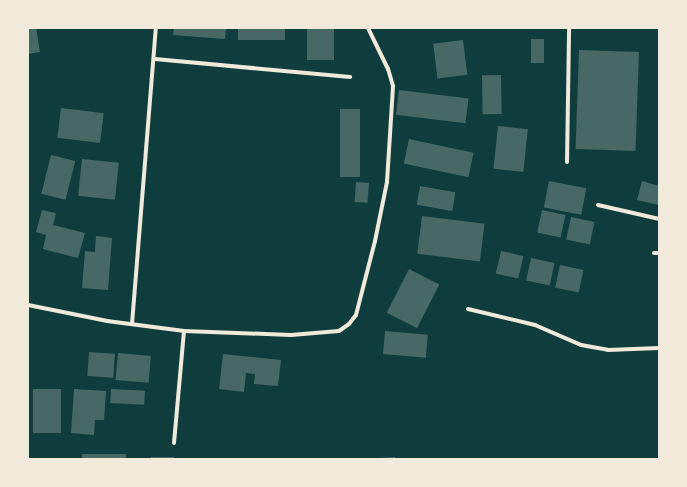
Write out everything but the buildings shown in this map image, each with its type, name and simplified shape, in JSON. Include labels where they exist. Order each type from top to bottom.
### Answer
[{"type":"street","points":[[132,324],[155,59],[156,28]]},
{"type":"street","points":[[28,305],[132,324],[184,331],[291,335],[338,331],[349,324],[356,314],[375,241],[387,182],[393,86],[388,69],[368,28]]},
{"type":"street","points":[[567,162],[569,28]]},
{"type":"street","points":[[155,59],[350,77]]},
{"type":"street","points":[[598,205],[659,219]]},
{"type":"street","points":[[654,253],[659,253]]},
{"type":"street","points":[[468,308],[535,325],[581,345],[608,350],[659,348]]},
{"type":"street","points":[[174,443],[184,331]]}]
